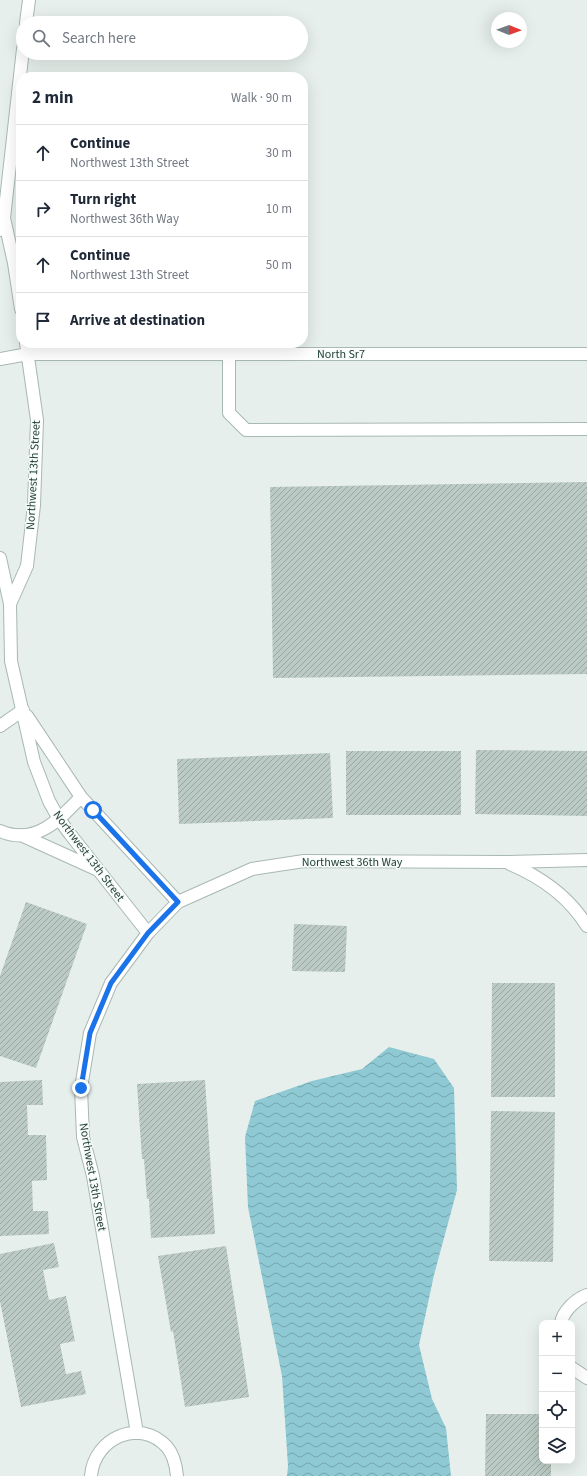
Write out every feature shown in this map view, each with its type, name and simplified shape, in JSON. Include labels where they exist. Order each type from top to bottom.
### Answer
[{"type":"street","points":[[27,16],[28,0]]},
{"type":"street","points":[[20,72],[22,60]]},
{"type":"street","points":[[0,230],[4,218],[16,111]]},
{"type":"street","points":[[4,218],[16,276]]},
{"type":"street","name":"North Sr7","points":[[0,359],[27,349],[229,354],[587,354]]},
{"type":"street","name":"Northwest 13th Street","points":[[10,604],[27,566],[34,505],[37,420],[27,349]]},
{"type":"street","points":[[229,354],[229,412],[246,430],[587,429]]},
{"type":"street","name":"Northwest 13th Street","points":[[0,558],[10,604],[12,661],[34,762],[49,801],[59,819],[148,933],[111,983],[90,1033],[81,1088],[83,1137],[93,1176],[136,1433]]},
{"type":"street","points":[[0,726],[23,710]]},
{"type":"street","name":"Northwest 13th Street","points":[[23,710],[81,797],[178,902]]},
{"type":"street","points":[[20,835],[34,833],[47,828],[59,819],[81,797]]},
{"type":"street","points":[[0,831],[20,835],[97,869]]},
{"type":"street","name":"Northwest 36th Way","points":[[148,933],[178,902],[252,869],[304,861],[505,862],[587,860]]},
{"type":"street","name":"Northwest 36th Way","points":[[505,862],[551,886],[564,898],[587,926]]},
{"type":"street","points":[[561,1320],[571,1305],[587,1295]]},
{"type":"street","points":[[575,1370],[587,1378]]},
{"type":"street","points":[[91,1476],[95,1458],[105,1444],[120,1436],[136,1433],[153,1437],[167,1447],[175,1462],[177,1476]]},
{"type":"water","points":[[389,1047],[434,1059],[454,1088],[457,1190],[434,1275],[419,1345],[432,1399],[446,1428],[451,1476],[287,1476],[288,1466],[282,1376],[248,1207],[245,1137],[255,1101],[312,1081],[362,1069]]},
{"type":"building","points":[[587,482],[587,674],[273,678],[270,487]]},
{"type":"building","points":[[476,750],[587,751],[587,816],[475,814]]},
{"type":"building","points":[[346,751],[461,751],[461,815],[346,815]]},
{"type":"building","points":[[330,753],[333,818],[179,824],[177,759]]},
{"type":"building","points":[[26,902],[87,924],[36,1068],[0,1056],[0,976]]},
{"type":"building","points":[[294,924],[347,926],[345,972],[292,971]]},
{"type":"building","points":[[492,983],[555,983],[555,1097],[491,1097]]},
{"type":"building","points":[[42,1080],[43,1105],[27,1105],[28,1135],[46,1135],[47,1180],[32,1181],[33,1211],[48,1211],[49,1234],[0,1236],[0,1082]]},
{"type":"building","points":[[205,1080],[215,1234],[151,1238],[149,1199],[147,1199],[144,1159],[142,1159],[137,1084]]},
{"type":"building","points":[[491,1111],[555,1112],[553,1262],[489,1261]]},
{"type":"building","points":[[54,1243],[59,1267],[43,1270],[49,1300],[66,1296],[75,1341],[60,1344],[66,1374],[81,1371],[86,1394],[21,1407],[0,1301],[0,1254]]},
{"type":"building","points":[[226,1246],[249,1397],[185,1407],[173,1331],[171,1332],[158,1256]]},
{"type":"building","points":[[486,1414],[539,1414],[539,1464],[551,1464],[551,1476],[485,1476]]},
{"type":"route","points":[[81,1088],[90,1033],[111,983],[148,933],[178,902],[93,810]]}]
